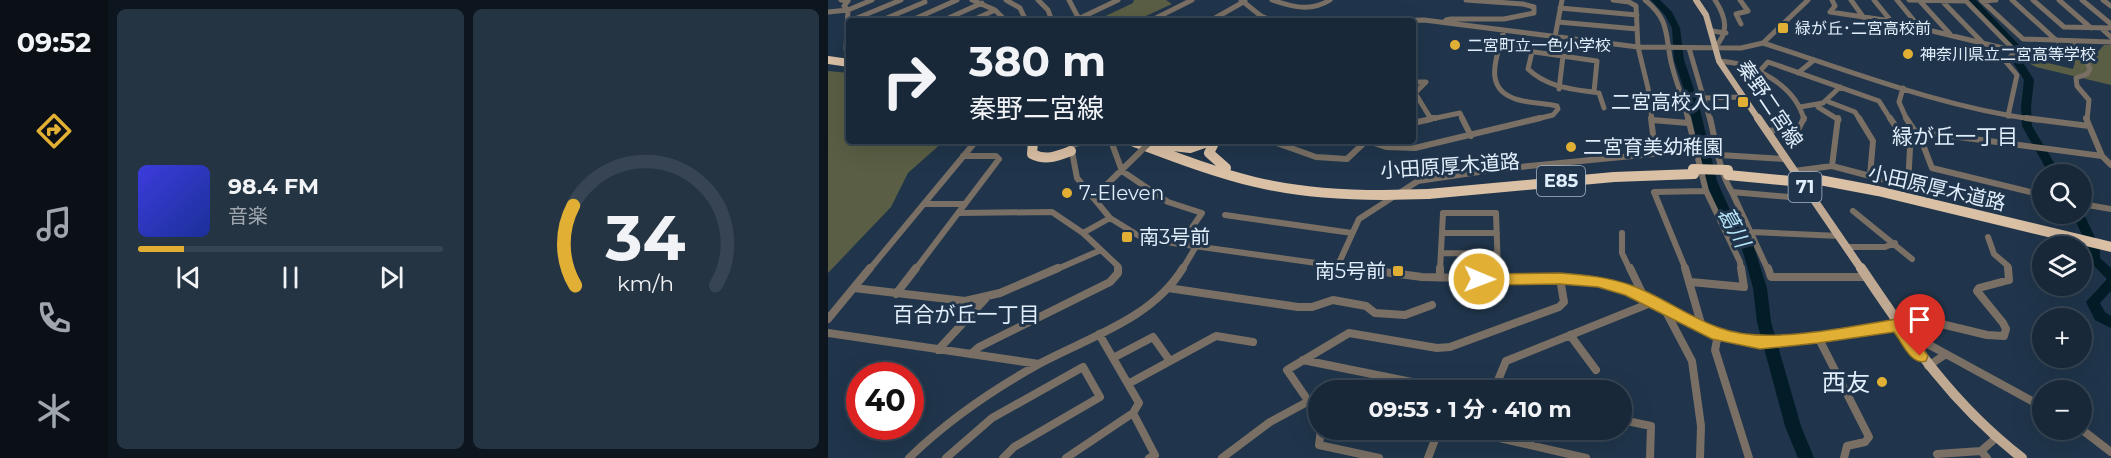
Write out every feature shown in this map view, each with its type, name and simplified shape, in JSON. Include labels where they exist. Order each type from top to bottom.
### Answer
[{"type":"highway","points":[[828,58],[846,61]]},
{"type":"highway","points":[[1033,144],[1032,154],[1041,158],[1054,157],[1070,146]]},
{"type":"highway","points":[[1037,144],[1036,148],[1040,154],[1070,146]]},
{"type":"highway","name":"小田原厚木道路","points":[[1140,144],[1217,172],[1255,182],[1317,192],[1429,191],[1693,172],[1791,176],[2047,233],[2108,243]]},
{"type":"highway","name":"小田原厚木道路","points":[[1158,144],[1226,168],[1287,183],[1384,193]]},
{"type":"highway","points":[[1162,144],[1186,149],[1205,144]]},
{"type":"highway","points":[[1213,144],[1209,149],[1210,158],[1226,168]]},
{"type":"highway","name":"小田原厚木道路","points":[[2047,233],[2057,236]]},
{"type":"highway","name":"小田原厚木道路","points":[[2092,247],[2111,253]]},
{"type":"main road","name":"秦野二宮線","points":[[1690,0],[1706,23],[1708,40],[1714,48]]},
{"type":"main road","name":"秦野二宮線","points":[[1696,0],[1706,14],[1719,61],[1786,159],[1791,176],[1813,199],[1928,367],[1961,407],[2022,458]]},
{"type":"street","points":[[841,0],[849,1]]},
{"type":"street","points":[[828,12],[848,10],[872,0]]},
{"type":"street","points":[[857,18],[902,0]]},
{"type":"street","points":[[917,18],[957,0]]},
{"type":"street","points":[[972,0],[995,10],[1003,18]]},
{"type":"street","points":[[1006,0],[1020,8],[1025,18]]},
{"type":"street","points":[[1038,0],[1048,10],[1051,18]]},
{"type":"street","points":[[1069,0],[1075,18]]},
{"type":"street","points":[[1100,0],[1105,6]]},
{"type":"street","points":[[1080,18],[1118,0]]},
{"type":"street","points":[[1156,18],[1192,0]]},
{"type":"street","points":[[1272,0],[1310,9],[1321,7],[1330,0]]},
{"type":"street","points":[[1447,23],[1446,20],[1450,19],[1526,16],[1534,12],[1534,7],[1523,4],[1466,0]]},
{"type":"street","points":[[1555,37],[1562,0]]},
{"type":"street","points":[[1613,0],[1633,4],[1646,1],[1662,17],[1706,191],[1740,262],[1744,287],[1691,282]]},
{"type":"street","points":[[1714,48],[1721,43],[1726,33],[1723,11],[1715,0]]},
{"type":"street","points":[[1723,11],[1736,14],[1748,11],[1740,0]]},
{"type":"street","points":[[1416,20],[1638,47],[1750,47],[1763,43],[1808,0]]},
{"type":"street","points":[[1832,0],[1834,6],[1830,12],[1891,21],[2015,51]]},
{"type":"street","points":[[1851,0],[1864,18]]},
{"type":"street","points":[[1874,0],[1891,21]]},
{"type":"street","points":[[1897,0],[1921,28]]},
{"type":"street","points":[[1909,0],[1965,0],[2015,51]]},
{"type":"street","points":[[1920,0],[1951,35]]},
{"type":"street","points":[[1981,0],[1996,0]]},
{"type":"street","points":[[1981,0],[2020,37],[2031,41],[2111,42]]},
{"type":"street","points":[[2012,0],[2057,41]]},
{"type":"street","points":[[2033,0],[2064,27],[2111,26]]},
{"type":"street","points":[[2059,0],[2091,28]]},
{"type":"street","points":[[2082,0],[2111,26]]},
{"type":"street","points":[[2103,0],[2111,6]]},
{"type":"street","points":[[849,1],[844,6],[848,10],[849,18]]},
{"type":"street","points":[[886,18],[922,1],[941,8]]},
{"type":"street","points":[[1214,18],[1243,1],[1266,18]]},
{"type":"street","points":[[1942,1],[1982,43]]},
{"type":"street","points":[[949,18],[982,3]]},
{"type":"street","points":[[1338,265],[1362,216],[1418,181],[1499,169],[1653,154],[1655,151],[1648,88],[1638,47],[1636,6],[1633,4]]},
{"type":"street","points":[[1560,8],[1637,15]]},
{"type":"street","points":[[978,18],[995,10]]},
{"type":"street","points":[[1736,14],[1741,24]]},
{"type":"street","points":[[1558,22],[1637,29]]},
{"type":"street","points":[[2101,28],[2111,37]]},
{"type":"street","points":[[1376,144],[1386,147],[1415,148],[1553,116],[1558,109],[1547,103],[1510,98],[1498,91],[1493,78],[1504,30]]},
{"type":"street","points":[[1712,31],[1726,33]]},
{"type":"street","points":[[2071,41],[2085,58],[2090,69],[2087,74],[2076,78],[2077,86],[2090,99],[2091,103],[2086,117],[2102,156],[2111,165]]},
{"type":"street","points":[[1763,43],[1903,88],[2008,116],[2089,126]]},
{"type":"street","points":[[1500,47],[1597,61],[1594,92]]},
{"type":"street","points":[[1687,48],[1720,155],[1723,178],[1752,232],[1771,277],[1866,277]]},
{"type":"street","points":[[2008,116],[2017,75],[2006,62],[2015,51]]},
{"type":"street","points":[[1532,52],[1528,69],[1533,75],[1559,89],[1599,93],[1604,108]]},
{"type":"street","points":[[1559,89],[1563,56]]},
{"type":"street","points":[[1798,73],[1815,60]]},
{"type":"street","points":[[1719,61],[1728,61],[1784,85],[1800,107],[1804,119],[1799,129],[1767,131]]},
{"type":"street","points":[[1758,73],[1768,62],[1879,101],[1910,148],[1908,186],[1832,166],[1791,176]]},
{"type":"street","points":[[1416,81],[1426,82],[1416,92]]},
{"type":"street","points":[[1800,107],[1818,107],[1829,102],[1840,87]]},
{"type":"street","points":[[1903,88],[1898,94],[1898,104],[1921,140],[1932,168],[2032,192]]},
{"type":"street","points":[[1416,97],[1431,119]]},
{"type":"street","points":[[1704,98],[1744,97]]},
{"type":"street","points":[[1829,102],[1855,112],[1873,141],[1870,176]]},
{"type":"street","points":[[1818,107],[1839,119],[1832,166]]},
{"type":"street","points":[[1416,122],[1460,113],[1472,136]]},
{"type":"street","points":[[1652,120],[1688,123]]},
{"type":"street","points":[[1914,130],[2102,156]]},
{"type":"street","points":[[828,319],[973,144]]},
{"type":"street","points":[[1112,144],[1122,171],[1168,202],[1202,213],[1180,245]]},
{"type":"street","points":[[1093,198],[1150,144]]},
{"type":"street","points":[[1280,144],[1316,156],[1341,159],[1347,159],[1364,144]]},
{"type":"street","points":[[1070,146],[1077,178],[1110,218],[1144,239],[1194,248],[1440,278],[1598,281],[1619,286],[1644,297],[1718,335],[1760,342],[1933,322],[1987,335],[2004,336],[2006,329],[2003,322],[1977,291],[1979,288],[2009,280],[2008,266],[1994,254],[1988,237]]},
{"type":"street","points":[[1720,155],[1786,159]]},
{"type":"street","points":[[896,294],[999,159],[996,156],[963,156]]},
{"type":"street","points":[[1702,327],[1691,282],[1654,192],[1706,191]]},
{"type":"street","points":[[1732,192],[1813,199]]},
{"type":"street","points":[[924,204],[965,204]]},
{"type":"street","points":[[2092,206],[2111,209]]},
{"type":"street","points":[[1853,211],[1912,259]]},
{"type":"street","points":[[958,213],[1052,212],[1083,233],[1118,266],[1118,273],[1110,282],[978,347],[971,354]]},
{"type":"street","points":[[1440,278],[1443,213],[1496,213],[1498,280]]},
{"type":"street","points":[[1225,215],[1352,233]]},
{"type":"street","points":[[1083,233],[1110,218]]},
{"type":"street","points":[[1752,232],[1839,236]]},
{"type":"street","points":[[1443,233],[1497,233]]},
{"type":"street","points":[[1622,233],[1622,253],[1644,297]]},
{"type":"street","points":[[1846,248],[1885,247],[1895,243]]},
{"type":"street","points":[[2092,244],[2108,243]]},
{"type":"street","points":[[909,458],[962,412],[1039,364],[1143,309],[1168,288],[1194,248]]},
{"type":"street","points":[[854,288],[965,301],[986,298],[1101,250]]},
{"type":"street","points":[[1442,253],[1497,254]]},
{"type":"street","points":[[1308,395],[1287,370],[1349,333],[1437,348],[1450,347],[1559,307],[1564,302],[1560,279]]},
{"type":"street","points":[[1168,288],[1298,307],[1312,307],[1333,300],[1366,306],[1375,313],[1405,315],[1432,305]]},
{"type":"street","points":[[938,350],[986,298]]},
{"type":"street","points":[[1498,380],[1506,362],[1653,302]]},
{"type":"street","points":[[1664,308],[1692,361],[1701,426],[1700,458]]},
{"type":"street","points":[[828,333],[1039,364]]},
{"type":"street","points":[[1066,458],[1133,413],[1139,403],[1099,334]]},
{"type":"street","points":[[1570,335],[1596,370]]},
{"type":"street","points":[[1718,335],[1715,350],[1749,458]]},
{"type":"street","points":[[1128,384],[1216,336],[1253,342]]},
{"type":"street","points":[[1906,336],[1924,342],[2032,401]]},
{"type":"street","points":[[1113,358],[1153,337],[1170,361]]},
{"type":"street","points":[[1818,337],[1869,437],[1865,442],[1847,446],[1844,458]]},
{"type":"street","points":[[1928,367],[1946,354]]},
{"type":"street","points":[[1303,360],[1402,380]]},
{"type":"street","points":[[946,458],[992,418],[1083,367],[1100,397],[1014,447],[1003,458]]},
{"type":"street","points":[[1222,458],[1270,422],[1308,405]]},
{"type":"street","points":[[1133,413],[1154,457]]},
{"type":"street","points":[[1632,422],[1651,426],[1650,458]]},
{"type":"street","points":[[2092,437],[2111,452]]},
{"type":"street","points":[[1940,458],[1937,454],[1984,454],[1996,438]]},
{"type":"street","points":[[1319,440],[1318,445],[1379,458]]},
{"type":"street","points":[[1428,458],[1435,440]]},
{"type":"street","points":[[1508,440],[1586,458]]},
{"type":"street","points":[[1530,445],[1531,440]]},
{"type":"green space","points":[[1134,0],[1166,0],[1172,4],[1142,18],[1101,18],[1133,3]]},
{"type":"green space","points":[[2104,45],[2111,45],[2111,85],[2036,67],[2027,62],[2031,59],[2073,69],[2075,62],[2070,55],[2096,54]]},
{"type":"green space","points":[[828,71],[846,73],[846,144],[941,144],[908,173],[891,207],[828,273]]},
{"type":"waterway","name":"葛川","points":[[1655,0],[1669,14],[1676,28],[1679,60],[1693,101],[1711,181],[1724,209],[1747,244],[1760,288],[1764,322],[1793,426],[1806,458]]},
{"type":"waterway","points":[[1971,0],[2021,51],[2023,57],[2019,64],[2029,80],[2026,107],[2027,126],[2049,164]]},
{"type":"waterway","points":[[2083,224],[2094,248],[2094,260],[2111,276]]},
{"type":"waterway","points":[[2111,283],[2093,302],[2100,316],[2111,323]]},
{"type":"place","name":"緑が丘･二宮高校前","points":[[1783,28]]},
{"type":"place","name":"二宮町立一色小学校","points":[[1455,45]]},
{"type":"place","name":"神奈川県立二宮高等学校","points":[[1908,54]]},
{"type":"place","name":"二宮高校入口","points":[[1743,102]]},
{"type":"place","name":"二宮育美幼稚園","points":[[1571,147]]},
{"type":"place","name":"7-Eleven","points":[[1067,193]]},
{"type":"place","name":"南3号前","points":[[1127,237]]},
{"type":"place","name":"南5号前","points":[[1398,271]]},
{"type":"place","name":"西友","points":[[1882,382]]},
{"type":"district","name":"緑が丘一丁目","points":[[1955,136]]},
{"type":"district","name":"百合が丘一丁目","points":[[966,314]]},
{"type":"route","points":[[1479,279],[1598,281],[1629,290],[1718,335],[1760,342],[1818,337],[1898,325],[1920,356]]}]
